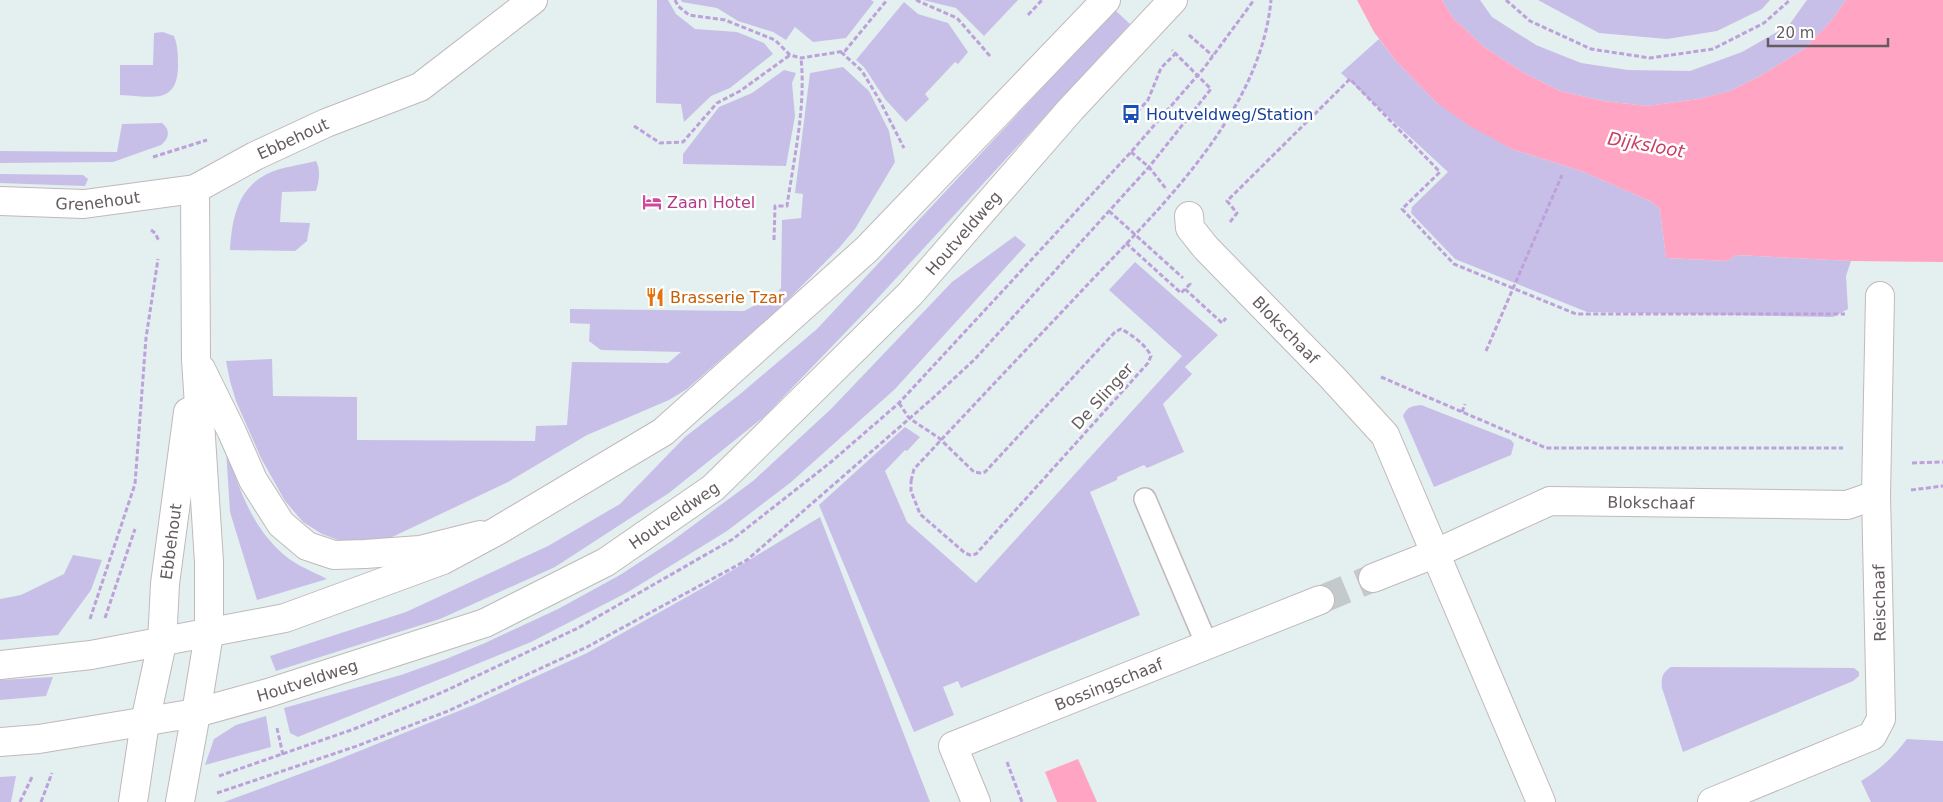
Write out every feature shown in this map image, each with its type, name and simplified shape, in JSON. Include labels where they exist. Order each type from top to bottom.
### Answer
[{"type":"street","name":"Ebbehout","points":[[180,802],[209,634],[210,562],[196,359],[194,189],[255,156],[317,127],[420,87],[533,0]]},
{"type":"street","points":[[0,665],[82,656],[162,643],[285,618],[443,560],[497,531],[664,432],[867,249],[1106,0]]},
{"type":"street","name":"Houtveldweg","points":[[0,742],[56,736],[196,713],[268,693],[485,623],[606,562],[713,488],[910,294],[1071,108],[1173,0]]},
{"type":"street","name":"Grenehout","points":[[0,201],[84,204],[194,189]]},
{"type":"street","name":"Blokschaaf","points":[[1188,216],[1190,228],[1206,248],[1331,376],[1385,435],[1541,802]]},
{"type":"street","name":"Reischaaf","points":[[1712,802],[1872,736],[1881,718],[1876,495],[1879,305]]},
{"type":"street","name":"Ebbehout","points":[[133,802],[145,722],[162,643],[165,584],[171,528],[196,359]]},
{"type":"street","points":[[196,359],[253,480],[281,524],[307,546],[334,555],[420,550],[497,531]]},
{"type":"street","name":"Blokschaaf","points":[[1434,554],[1550,501],[1847,505],[1876,495]]},
{"type":"street","points":[[1373,578],[1434,554]]},
{"type":"street","name":"Bossingschaaf","points":[[976,802],[953,746],[1320,600]]},
{"type":"lane","points":[[1145,499],[1207,645]]},
{"type":"path","points":[[675,0],[678,6],[689,15],[725,20],[775,40],[790,55],[801,58],[845,51],[887,0]]},
{"type":"path","points":[[916,0],[957,18],[990,56]]},
{"type":"path","points":[[1028,15],[1042,0]]},
{"type":"path","points":[[995,298],[1131,152],[1198,75],[1254,0]]},
{"type":"path","name":"De Slinger","points":[[898,403],[909,418],[938,438],[974,472],[980,473],[985,472],[1116,332],[1121,329],[1126,331],[1151,356],[1148,363],[976,554],[970,555],[965,553],[920,514],[911,491],[914,469],[1126,243],[1189,173],[1228,122],[1243,93],[1264,38],[1271,0]]},
{"type":"path","points":[[1506,0],[1530,21],[1591,49],[1650,58],[1712,49],[1764,23],[1790,0]]},
{"type":"path","points":[[1131,152],[1148,167],[1211,89],[1175,54],[1149,25]]},
{"type":"path","points":[[841,52],[862,71],[904,148]]},
{"type":"path","points":[[1137,108],[1139,110],[1148,100],[1161,68],[1175,54]]},
{"type":"path","points":[[634,126],[660,143],[683,142],[717,103],[740,91],[790,55]]},
{"type":"path","points":[[774,240],[775,206],[787,206],[798,135],[804,84],[801,58]]},
{"type":"path","points":[[1206,248],[1237,213],[1227,201],[1350,79],[1440,172],[1402,209],[1454,264],[1576,314],[1879,305]]},
{"type":"path","points":[[1486,351],[1562,175]]},
{"type":"path","points":[[1109,211],[1190,284],[1181,293],[1126,243]]},
{"type":"path","points":[[149,229],[156,233],[160,245]]},
{"type":"path","points":[[82,656],[86,629],[135,484],[146,338],[159,254]]},
{"type":"path","points":[[1185,289],[1216,318]]},
{"type":"path","points":[[1331,376],[1348,362],[1546,448],[1849,448],[1877,453]]},
{"type":"path","points":[[1462,412],[1465,404]]},
{"type":"path","points":[[82,656],[136,526]]},
{"type":"path","points":[[994,729],[1022,802]]},
{"type":"path","points":[[20,802],[56,736]]},
{"type":"path","points":[[41,802],[56,736]]},
{"type":"shaded area","points":[[657,0],[668,0],[676,14],[695,29],[737,32],[764,43],[773,54],[730,88],[711,96],[684,122],[681,104],[656,103]]},
{"type":"shaded area","points":[[681,0],[871,0],[874,2],[846,38],[813,42],[795,27],[786,40],[773,32],[738,21],[717,8],[682,2]]},
{"type":"shaded area","points":[[923,0],[1018,0],[984,36],[956,8]]},
{"type":"shaded area","points":[[1442,0],[1480,0],[1492,17],[1536,45],[1581,63],[1628,70],[1690,71],[1742,52],[1789,25],[1807,0],[1846,0],[1832,20],[1804,49],[1760,76],[1730,91],[1699,99],[1647,106],[1603,101],[1560,91],[1524,73],[1484,47],[1453,18]]},
{"type":"shaded area","points":[[1538,0],[1770,0],[1762,9],[1717,31],[1667,39],[1599,33]]},
{"type":"shaded area","points":[[904,2],[918,14],[948,23],[968,52],[958,64],[955,62],[925,94],[929,99],[906,122],[885,99],[864,67],[856,60]]},
{"type":"shaded area","points":[[1115,10],[1130,24],[866,311],[765,416],[669,493],[555,567],[440,619],[276,671],[270,656],[406,612],[548,546],[620,504],[685,437],[739,395],[817,329]]},
{"type":"shaded area","points":[[163,32],[174,36],[177,47],[178,67],[173,88],[160,96],[120,95],[120,65],[153,65],[154,33]]},
{"type":"shaded area","points":[[1379,39],[1396,61],[1437,103],[1512,149],[1584,172],[1652,202],[1660,209],[1666,258],[1727,261],[1736,255],[1851,261],[1846,276],[1848,309],[1833,317],[1587,312],[1455,259],[1411,213],[1412,207],[1448,172],[1341,73]]},
{"type":"shaded area","points":[[843,67],[869,91],[889,131],[895,162],[855,229],[839,248],[781,307],[687,389],[669,400],[587,435],[508,482],[388,539],[358,543],[341,541],[322,534],[303,522],[285,501],[261,458],[236,401],[226,361],[272,359],[273,396],[357,397],[357,440],[535,441],[536,426],[567,425],[572,362],[668,363],[681,352],[601,350],[589,341],[590,324],[570,323],[570,309],[744,311],[776,294],[781,288],[782,220],[801,218],[803,194],[795,193],[810,73]]},
{"type":"shaded area","points":[[784,70],[796,73],[792,83],[795,116],[786,166],[683,164],[683,154],[719,107],[752,93]]},
{"type":"shaded area","points":[[162,123],[167,129],[168,134],[166,140],[161,145],[113,162],[0,163],[0,151],[117,152],[122,124]]},
{"type":"shaded area","points":[[316,161],[319,168],[319,176],[316,191],[282,192],[280,222],[310,223],[307,241],[295,251],[230,250],[232,228],[238,206],[249,188],[267,174]]},
{"type":"shaded area","points":[[0,174],[83,175],[88,179],[85,186],[0,183]]},
{"type":"shaded area","points":[[1015,236],[1026,245],[895,389],[790,483],[727,531],[628,592],[531,642],[298,737],[290,733],[284,708],[401,675],[485,643],[558,609],[620,575],[672,541],[753,481],[831,409],[952,282]]},
{"type":"shaded area","points":[[1135,262],[1218,335],[1185,367],[1192,374],[1163,404],[1184,452],[1147,468],[1144,465],[1090,492],[1140,615],[961,688],[958,681],[943,687],[954,715],[914,732],[819,505],[905,427],[920,437],[885,471],[907,522],[976,583],[1182,356],[1109,290]]},
{"type":"shaded area","points":[[1421,405],[1511,440],[1514,444],[1511,455],[1434,487],[1403,416],[1410,408]]},
{"type":"shaded area","points":[[226,449],[247,506],[262,531],[288,558],[327,579],[257,600],[230,512]]},
{"type":"shaded area","points":[[820,517],[930,802],[224,802],[332,762],[476,704],[587,653],[708,585]]},
{"type":"shaded area","points":[[73,555],[102,560],[91,590],[58,635],[0,640],[0,599],[21,595],[64,574]]},
{"type":"shaded area","points":[[1671,667],[1854,668],[1859,672],[1859,676],[1853,681],[1683,752],[1662,688],[1663,676]]},
{"type":"shaded area","points":[[53,677],[46,696],[0,700],[0,680]]},
{"type":"shaded area","points":[[266,716],[271,747],[205,765],[214,739],[236,725]]},
{"type":"shaded area","points":[[1907,739],[1943,741],[1943,802],[1871,802],[1861,781],[1886,762]]},
{"type":"shaded area","points":[[16,776],[11,802],[0,802],[0,777]]},
{"type":"water","name":"Dijksloot","points":[[1357,0],[1442,0],[1453,18],[1484,47],[1524,73],[1560,91],[1603,101],[1647,106],[1699,99],[1730,91],[1760,76],[1804,49],[1832,20],[1846,0],[1943,0],[1943,262],[1851,261],[1736,255],[1727,261],[1666,258],[1660,209],[1652,202],[1584,172],[1512,149],[1468,125],[1437,103],[1396,61],[1374,32]]},
{"type":"water","points":[[1078,759],[1097,802],[1057,802],[1045,772]]},
{"type":"tunnel","points":[[1320,600],[1373,578]]},
{"type":"place","name":"Houtveldweg/Station","points":[[1131,114]]},
{"type":"place","name":"Zaan Hotel","points":[[652,202]]},
{"type":"place","name":"Brasserie Tzar","points":[[655,297]]}]
